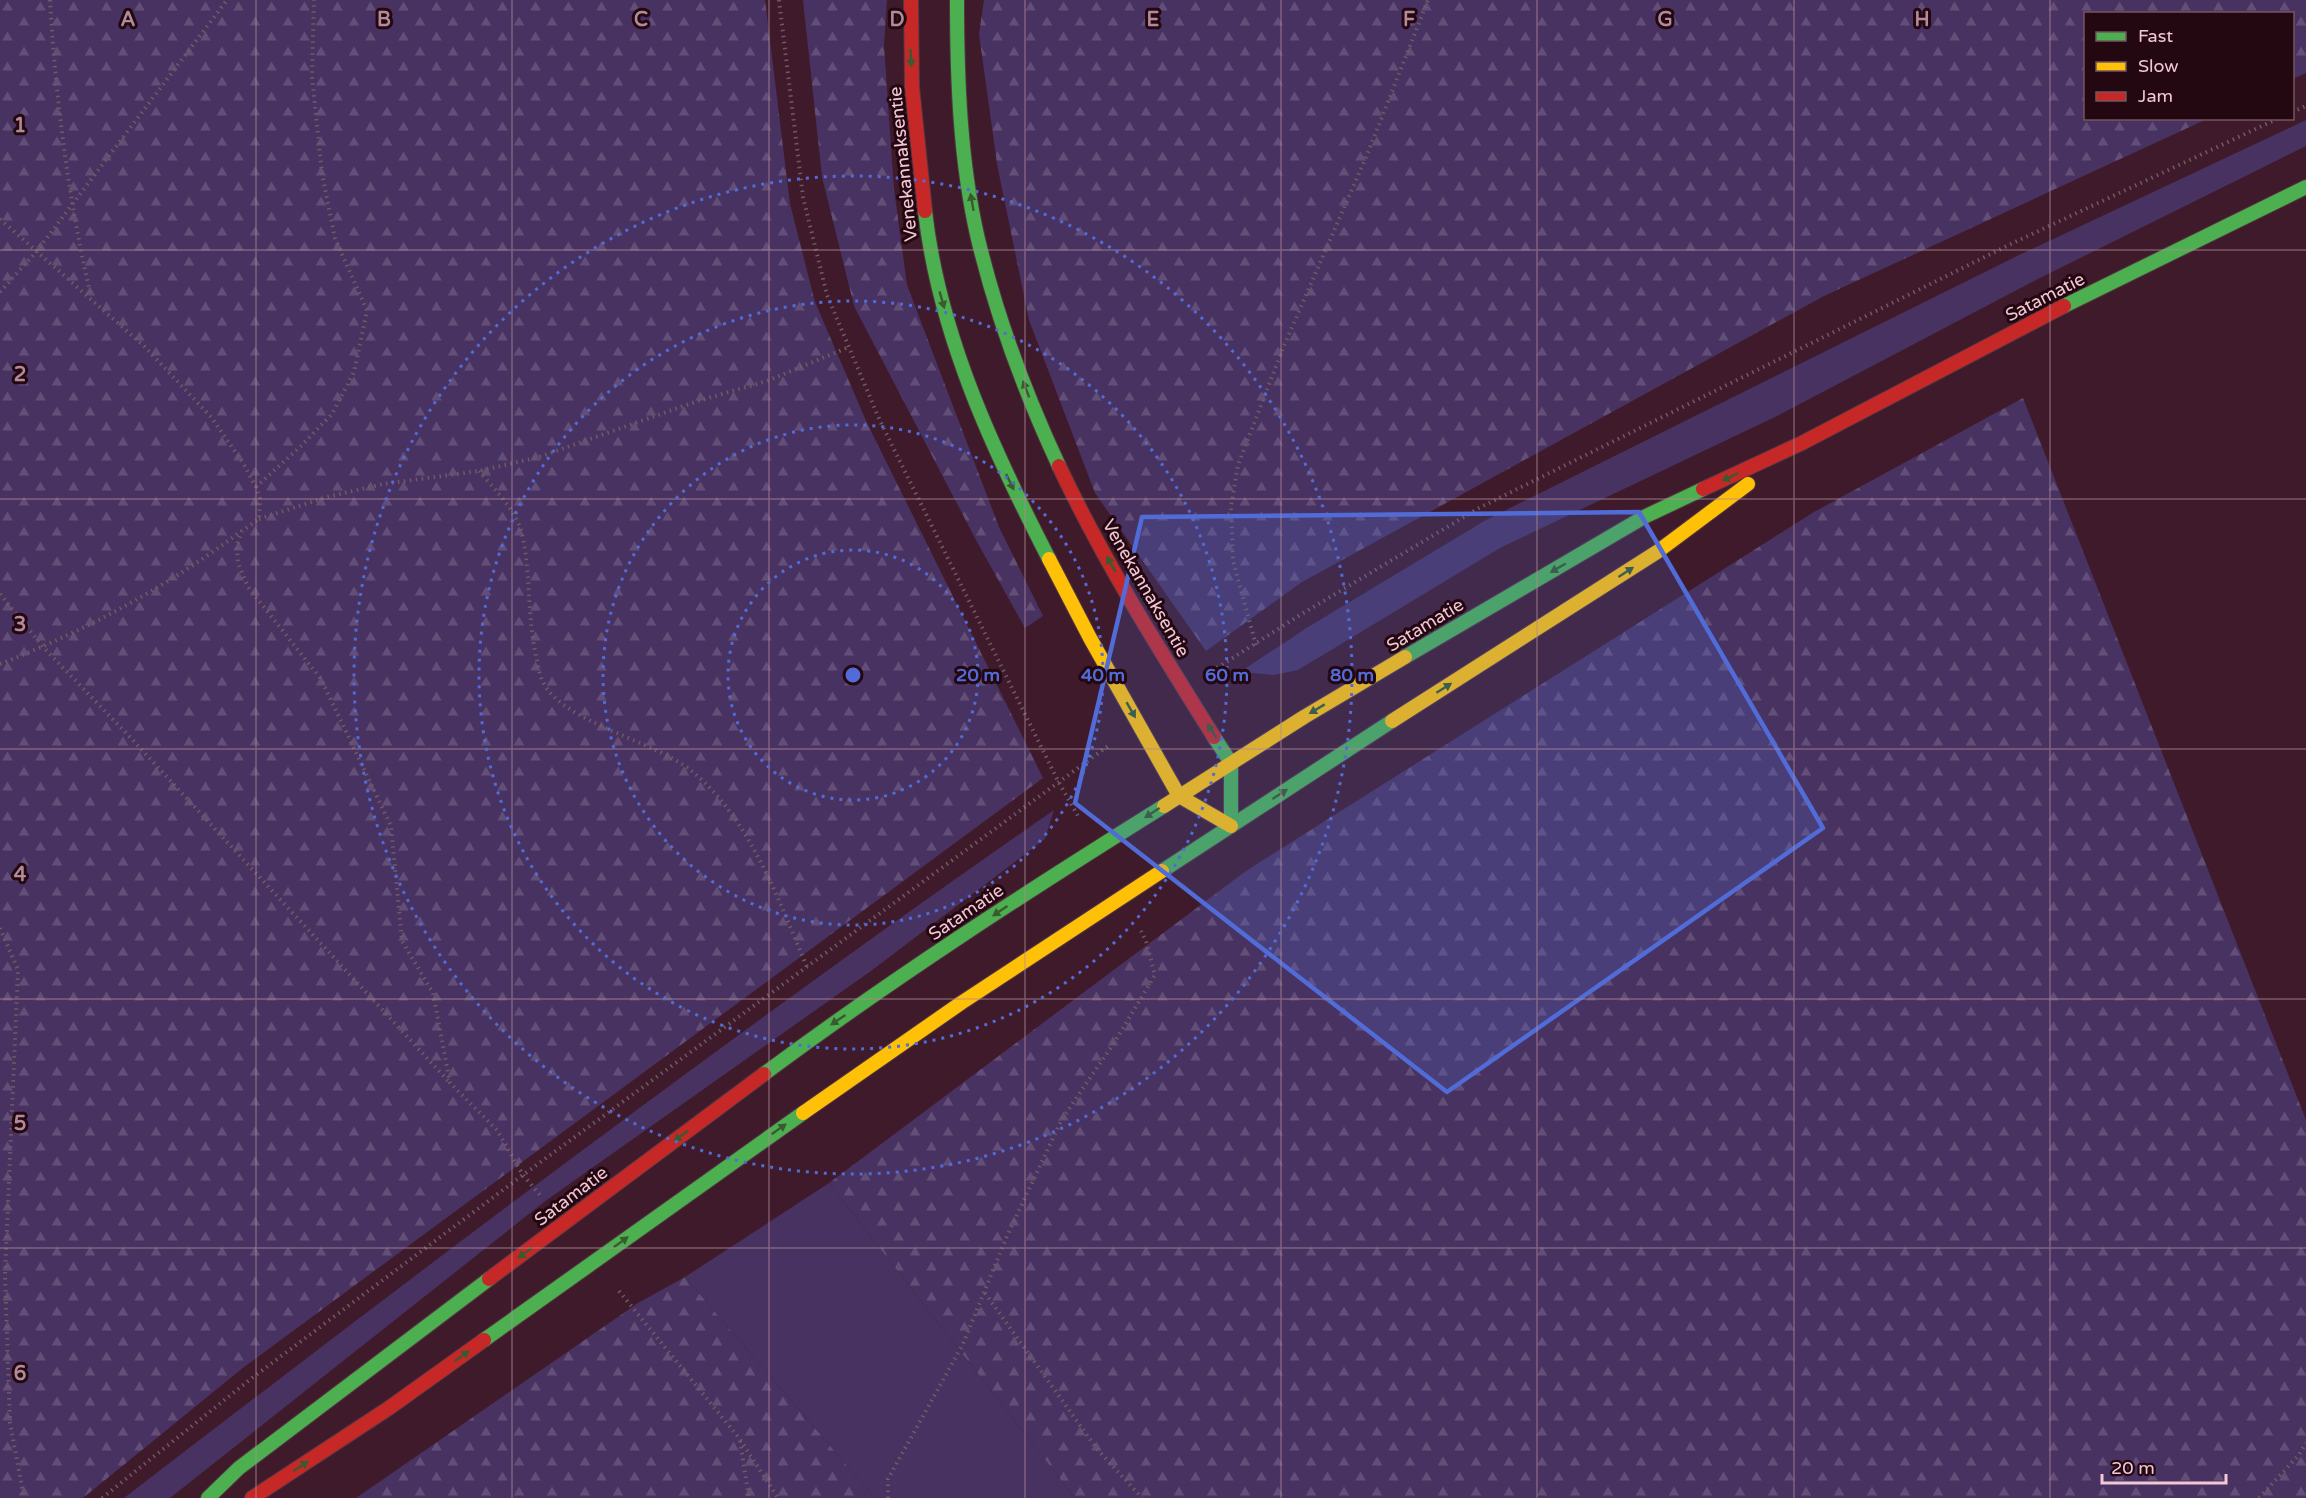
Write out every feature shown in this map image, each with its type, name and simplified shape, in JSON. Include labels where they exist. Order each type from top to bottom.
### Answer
[{"type":"main road","name":"Venekannaksentie","points":[[911,0],[912,87],[928,243],[955,345],[978,410],[1010,483],[1090,638],[1179,796]]},
{"type":"main road","name":"Venekannaksentie","points":[[957,0],[957,79],[969,183],[978,238],[1003,329],[1036,416],[1076,502],[1153,639],[1231,763]]},
{"type":"main road","name":"Satamatie","points":[[208,1498],[239,1468],[361,1375],[825,1029],[1048,879],[1231,763],[1644,517],[1802,443],[2081,297],[2306,187]]},
{"type":"main road","name":"Satamatie","points":[[252,1498],[389,1408],[760,1142],[961,1003],[1657,552],[1802,443]]},
{"type":"main road","points":[[1179,796],[1231,826],[1231,763]]},
{"type":"path","points":[[50,0],[54,77],[71,205],[92,297]]},
{"type":"path","points":[[0,292],[37,251],[228,0]]},
{"type":"path","points":[[256,487],[332,414],[354,372],[367,311],[335,238],[322,174],[312,77],[314,0]]},
{"type":"path","points":[[102,1498],[252,1378],[523,1175],[1058,781],[880,421],[827,295],[803,197],[779,0]]},
{"type":"path","points":[[1256,645],[1233,561],[1231,507],[1238,465],[1283,348],[1367,155],[1428,0]]},
{"type":"path","points":[[1216,669],[1300,615],[1479,508],[2013,243],[2275,120]]},
{"type":"path","points":[[0,219],[92,297],[146,347],[211,417],[243,463],[256,487],[260,499],[259,519]]},
{"type":"path","points":[[0,664],[57,642],[196,566],[259,519],[327,497],[383,484],[479,471],[539,457],[698,401],[767,381],[849,347]]},
{"type":"path","points":[[479,471],[505,502],[522,532],[528,611],[542,682],[554,698],[573,711],[669,756],[692,771],[714,792],[744,833],[774,890],[807,966]]},
{"type":"path","points":[[242,531],[237,545],[238,563],[248,587],[321,680],[391,826],[402,941],[433,993],[450,1083]]},
{"type":"path","points":[[0,594],[43,647],[129,736],[450,1083],[497,1130],[523,1175],[545,1201]]},
{"type":"path","points":[[0,928],[18,970],[5,1274],[10,1424],[24,1498]]},
{"type":"path","points":[[888,1498],[888,1479],[963,1344],[1007,1236],[1062,1119],[1114,1043],[1155,975]]},
{"type":"path","points":[[618,1290],[740,1437],[778,1498]]},
{"type":"path","points":[[984,1292],[1097,1449],[1142,1498]]},
{"type":"path","points":[[740,1437],[749,1498]]},
{"type":"path","points":[[2259,1498],[2298,1456],[2306,1443]]},
{"type":"highlighted area","points":[[1639,512],[1823,828],[1447,1092],[1075,803],[1142,517]]},
{"type":"green space","points":[[0,0],[765,0],[790,204],[815,302],[867,423],[1043,778],[244,1367],[83,1498],[0,1498]]},
{"type":"green space","points":[[803,0],[887,0],[884,45],[894,189],[907,285],[999,527],[1043,616],[1025,628],[976,540],[854,306],[822,177]]},
{"type":"green space","points":[[984,0],[2306,0],[2306,73],[2294,79],[2294,12],[2084,12],[2084,120],[2205,120],[1824,296],[1302,582],[1206,651],[1095,493],[1029,320],[997,164],[979,34]]},
{"type":"green space","points":[[2306,120],[2306,146],[2036,280],[1777,416],[1500,548],[1298,670],[1274,675],[1240,672],[1308,627],[1486,520],[2019,255]]},
{"type":"green space","points":[[2023,398],[2306,1120],[2306,1498],[1075,1498],[829,1183],[1246,871],[1814,512]]},
{"type":"green space","points":[[1054,810],[1045,839],[871,971],[544,1202],[170,1498],[124,1498],[701,1062]]},
{"type":"green space","points":[[829,1183],[1075,1498],[875,1498],[685,1277]]},
{"type":"green space","points":[[685,1277],[875,1498],[356,1498],[638,1303]]},
{"type":"traffic: fast","points":[[957,0],[963,150],[978,239],[1013,355],[1059,466]]},
{"type":"traffic: fast","points":[[2064,306],[2306,187]]},
{"type":"traffic: fast","points":[[925,211],[942,302],[971,391],[1008,476],[1049,559]]},
{"type":"traffic: fast","points":[[1405,657],[1644,517],[1703,489]]},
{"type":"traffic: fast","points":[[1162,871],[1392,721]]},
{"type":"traffic: fast","points":[[1214,737],[1231,763],[1231,826]]},
{"type":"traffic: fast","points":[[764,1074],[961,936],[1164,806]]},
{"type":"traffic: fast","points":[[484,1340],[803,1113]]},
{"type":"traffic: fast","points":[[208,1498],[239,1468],[489,1279]]},
{"type":"traffic: slow","points":[[1392,721],[1657,552],[1748,484]]},
{"type":"traffic: slow","points":[[1049,559],[1090,638],[1179,796],[1231,826]]},
{"type":"traffic: slow","points":[[1164,806],[1304,717],[1405,657]]},
{"type":"traffic: slow","points":[[803,1113],[961,1003],[1162,871]]},
{"type":"traffic: jam","points":[[911,0],[912,87],[925,211]]},
{"type":"traffic: jam","points":[[1703,489],[1802,443],[2064,306]]},
{"type":"traffic: jam","points":[[1059,466],[1113,570],[1214,737]]},
{"type":"traffic: jam","points":[[489,1279],[764,1074]]},
{"type":"traffic: jam","points":[[252,1498],[389,1408],[484,1340]]}]
